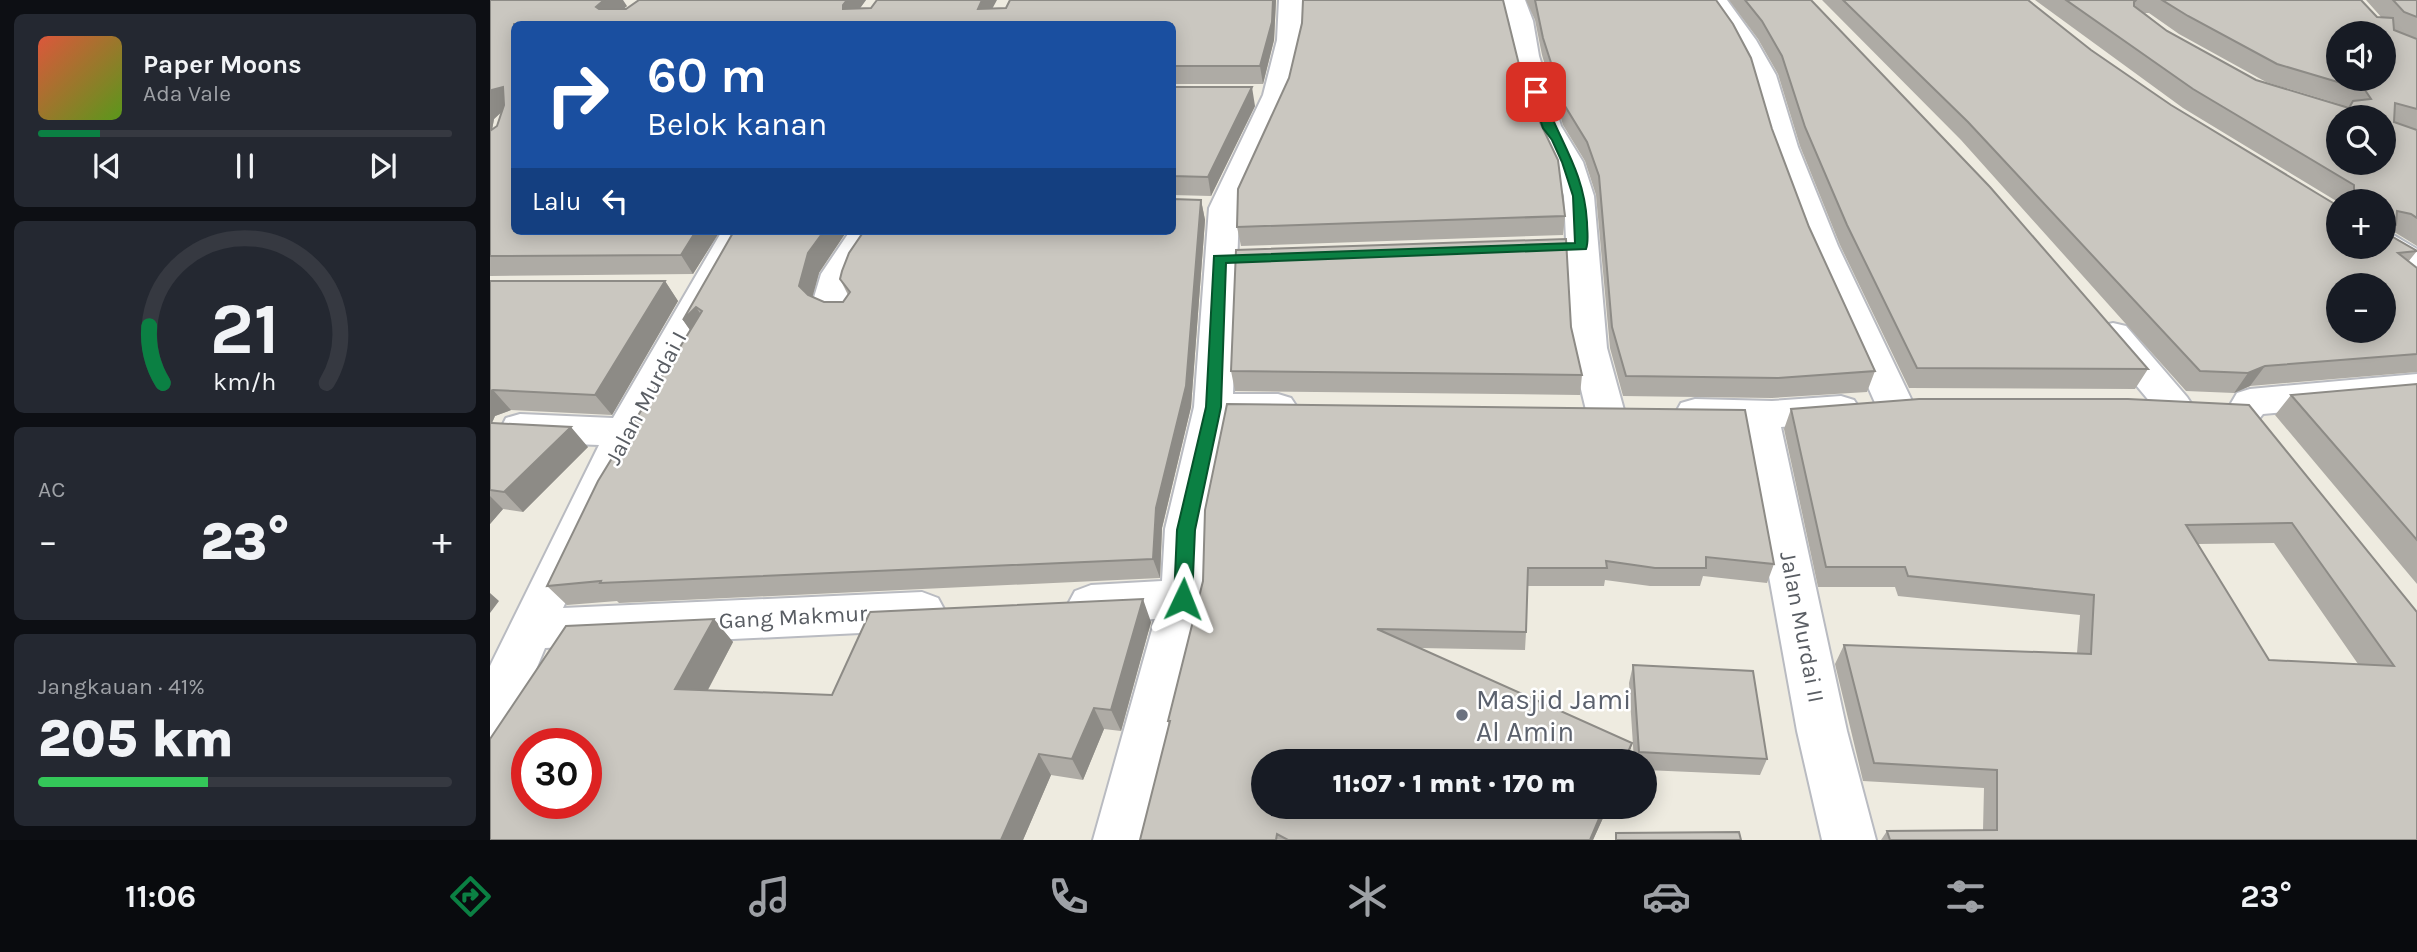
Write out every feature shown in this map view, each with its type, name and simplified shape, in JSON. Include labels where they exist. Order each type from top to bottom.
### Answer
[{"type":"street","points":[[1120,840],[1183,599],[1186,530],[1213,407],[1233,259],[1211,208],[1289,40],[1291,0]]},
{"type":"street","points":[[1513,0],[1521,21],[1526,56],[1548,128],[1557,139],[1568,162],[1579,196],[1569,247],[1589,348],[1633,411]]},
{"type":"street","points":[[1565,410],[1759,413],[1909,404],[1822,246],[1780,136],[1763,75],[1744,40],[1715,0]]},
{"type":"street","name":"Jalan Murdai I","points":[[490,721],[530,629],[640,402],[689,287],[734,235]]},
{"type":"street","points":[[841,311],[829,304],[830,289],[840,267],[863,235]]},
{"type":"street","points":[[2396,250],[2417,263]]},
{"type":"street","points":[[2094,312],[2174,407]]},
{"type":"street","points":[[2126,405],[2174,407],[2256,425],[2250,402],[2417,387]]},
{"type":"street","points":[[1213,407],[1308,407]]},
{"type":"street","name":"Jalan Murdai II","points":[[1759,413],[1822,731],[1849,840]]},
{"type":"street","points":[[511,427],[626,432]]},
{"type":"street","points":[[1044,606],[1183,599]]},
{"type":"street","name":"Gang Makmur","points":[[530,629],[961,610]]},
{"type":"building","points":[[490,0],[604,0],[596,7],[626,9],[639,0],[847,0],[843,9],[871,8],[877,0],[982,0],[978,9],[1006,8],[1010,0],[1273,0],[1272,22],[1260,66],[1176,66],[1176,21],[511,21],[511,235],[694,235],[681,255],[490,256],[490,131],[497,126],[504,105],[503,87],[490,92]]},
{"type":"building","points":[[1303,0],[1503,0],[1526,93],[1558,160],[1565,216],[1237,227],[1238,189],[1289,78],[1302,23]]},
{"type":"building","points":[[1535,0],[1716,0],[1733,24],[1751,58],[1772,129],[1809,227],[1875,371],[1778,378],[1626,376],[1612,327],[1599,176],[1587,142],[1565,106],[1543,38]]},
{"type":"building","points":[[1745,0],[1811,0],[1990,187],[2148,369],[1917,368],[1847,225],[1805,127],[1782,56],[1762,21]]},
{"type":"building","points":[[1843,0],[2028,0],[2091,50],[2171,105],[2326,199],[2326,259],[2396,259],[2396,239],[2417,251],[2398,253],[2417,268],[2417,354],[2265,366],[2248,373],[2200,371],[1968,122]]},
{"type":"building","points":[[2066,0],[2136,0],[2134,6],[2167,31],[2256,80],[2339,105],[2326,105],[2326,168],[2193,89]]},
{"type":"building","points":[[2162,0],[2361,0],[2377,17],[2393,18],[2393,21],[2326,21],[2326,78],[2277,64]]},
{"type":"building","points":[[2393,0],[2417,0],[2417,17],[2404,12]]},
{"type":"building","points":[[2396,31],[2417,39],[2417,109],[2395,103],[2351,105],[2353,101],[2371,99],[2366,91],[2396,91]]},
{"type":"building","points":[[1176,87],[1252,87],[1208,177],[1176,176]]},
{"type":"building","points":[[2396,123],[2417,130],[2417,218],[2397,211],[2396,225],[2396,189],[2354,189],[2354,185],[2337,175],[2396,175]]},
{"type":"building","points":[[1176,199],[1201,200],[1186,386],[1156,508],[1153,559],[600,583],[601,581],[547,586],[598,481],[702,311],[696,307],[683,320],[732,235],[821,235],[808,253],[799,286],[808,295],[824,302],[843,302],[850,292],[840,279],[849,253],[861,235],[1176,235]]},
{"type":"building","points":[[1566,239],[1571,327],[1582,375],[1231,371],[1236,250]]},
{"type":"building","points":[[490,281],[665,281],[595,395],[490,391]]},
{"type":"building","points":[[2417,384],[2417,540],[2291,395]]},
{"type":"building","points":[[1919,399],[2128,399],[2249,405],[2417,612],[2417,840],[1890,840],[1887,831],[1997,830],[1997,770],[1874,763],[1844,645],[2091,654],[2094,595],[1908,576],[1905,567],[1826,567],[1791,409]],"holes":[[[2292,523],[2394,666],[2269,660],[2186,525]]]},
{"type":"building","points":[[1227,404],[1745,410],[1774,564],[1706,557],[1706,568],[1655,568],[1606,561],[1607,568],[1528,568],[1526,632],[1377,629],[1632,743],[1629,749],[1251,749],[1251,819],[1599,819],[1590,840],[1288,840],[1277,834],[1276,840],[1140,840],[1203,581],[1205,510]]},
{"type":"building","points":[[490,423],[571,427],[504,492],[490,490]]},
{"type":"building","points":[[1143,599],[1111,710],[1094,708],[1072,759],[1039,754],[1001,840],[490,840],[490,739],[566,626],[714,619],[675,689],[832,695],[870,612]]},
{"type":"building","points":[[1633,665],[1753,671],[1767,759],[1657,753],[1657,749],[1639,749]]},
{"type":"building","points":[[1739,832],[1741,840],[1616,840],[1616,833]]},
{"type":"place","name":"Masjid Jami Al Amin","points":[[1462,715]]},
{"type":"route","points":[[1183,599],[1186,530],[1213,407],[1219,259],[1581,247],[1579,196],[1568,162],[1557,139],[1548,128],[1536,92]]}]
